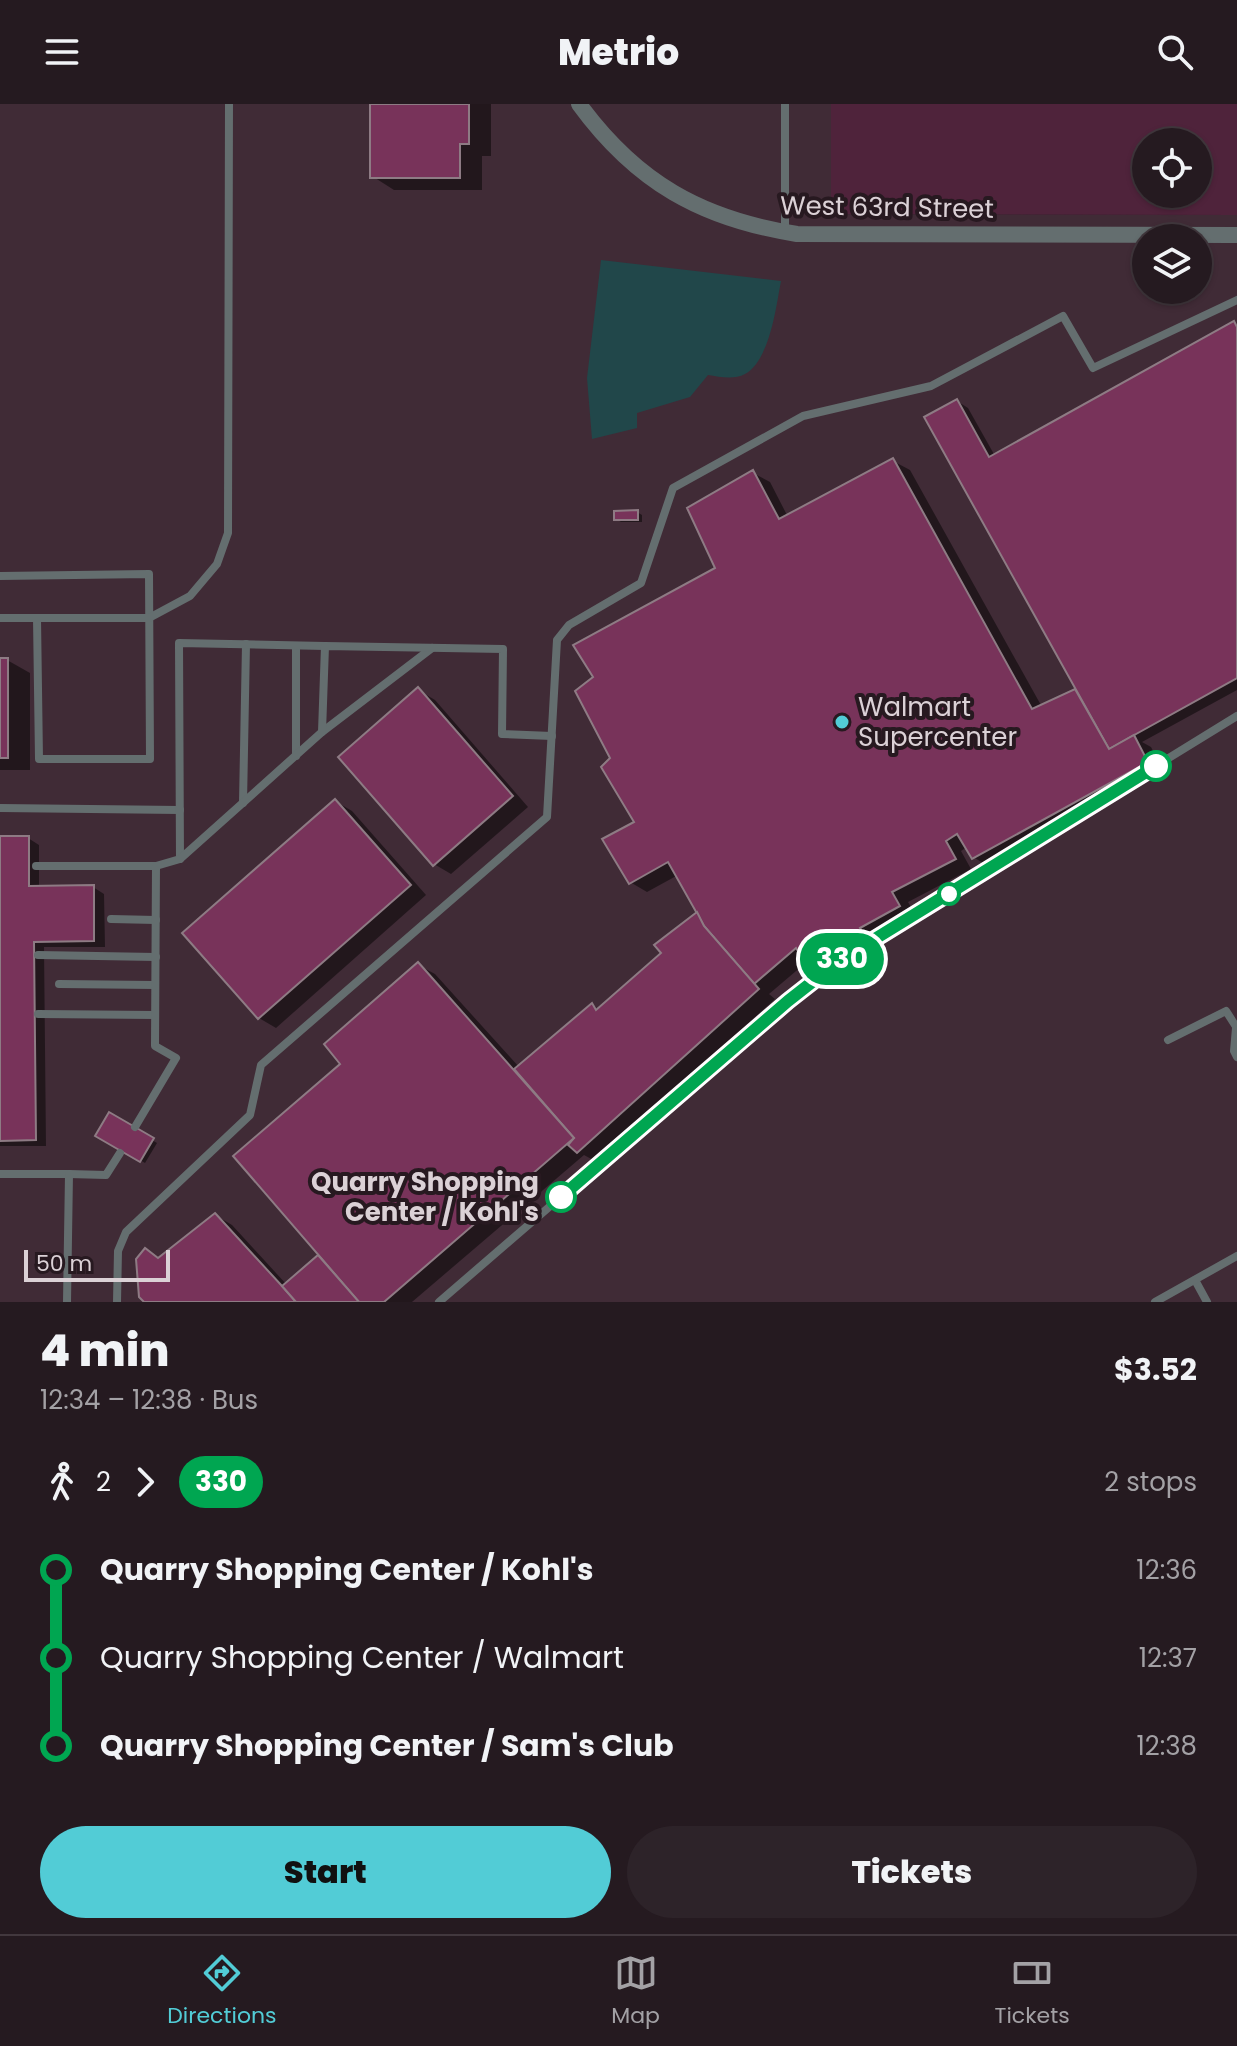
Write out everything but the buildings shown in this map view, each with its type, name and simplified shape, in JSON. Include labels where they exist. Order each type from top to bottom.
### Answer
[{"type":"street","name":"West 63rd Street","points":[[579,104],[622,156],[687,203],[759,227],[785,232],[1237,235]]},
{"type":"lane","points":[[0,618],[149,618],[190,596],[217,564],[228,533],[229,104]]},
{"type":"lane","points":[[785,104],[785,232]]},
{"type":"lane","points":[[117,1302],[118,1251],[126,1232],[250,1115],[261,1065],[547,817],[557,640],[569,625],[641,583],[673,488],[803,416],[931,386],[1063,316],[1093,368],[1237,300]]},
{"type":"lane","points":[[0,576],[149,574],[150,759],[39,759],[37,618]]},
{"type":"lane","points":[[180,859],[179,643],[503,649],[502,734],[552,736]]},
{"type":"lane","points":[[243,803],[246,644]]},
{"type":"lane","points":[[296,646],[296,756]]},
{"type":"lane","points":[[322,732],[325,646]]},
{"type":"lane","points":[[36,866],[156,866],[180,859],[322,732],[432,648]]},
{"type":"lane","points":[[439,1302],[788,1001],[839,961],[1237,716]]},
{"type":"lane","points":[[0,808],[180,810]]},
{"type":"lane","points":[[135,1127],[176,1058],[155,1046],[156,866]]},
{"type":"lane","points":[[111,919],[156,920]]},
{"type":"lane","points":[[38,955],[156,957]]},
{"type":"lane","points":[[59,984],[155,985]]},
{"type":"lane","points":[[1168,1040],[1226,1011],[1237,1028],[1234,1051],[1237,1057]]},
{"type":"lane","points":[[38,1014],[155,1015]]},
{"type":"lane","points":[[0,1174],[106,1175],[120,1153]]},
{"type":"lane","points":[[67,1302],[69,1174]]},
{"type":"lane","points":[[1155,1302],[1237,1256]]},
{"type":"lane","points":[[1195,1280],[1207,1302]]},
{"type":"shaded area","points":[[0,104],[831,104],[831,214],[1237,215],[1237,1302],[0,1302]]},
{"type":"shaded area","points":[[831,104],[1237,104],[1237,215],[831,214]]},
{"type":"water","points":[[601,260],[781,281],[766,345],[754,367],[741,376],[708,375],[690,397],[637,413],[637,428],[592,439],[587,378]]},
{"type":"bus line","name":"330","points":[[561,1197],[788,1001],[839,961],[1156,766]]},
{"type":"place","name":"Walmart Supercenter","points":[[842,722]]},
{"type":"place","name":"Quarry Shopping Center / Kohl's","points":[[561,1197]]}]
